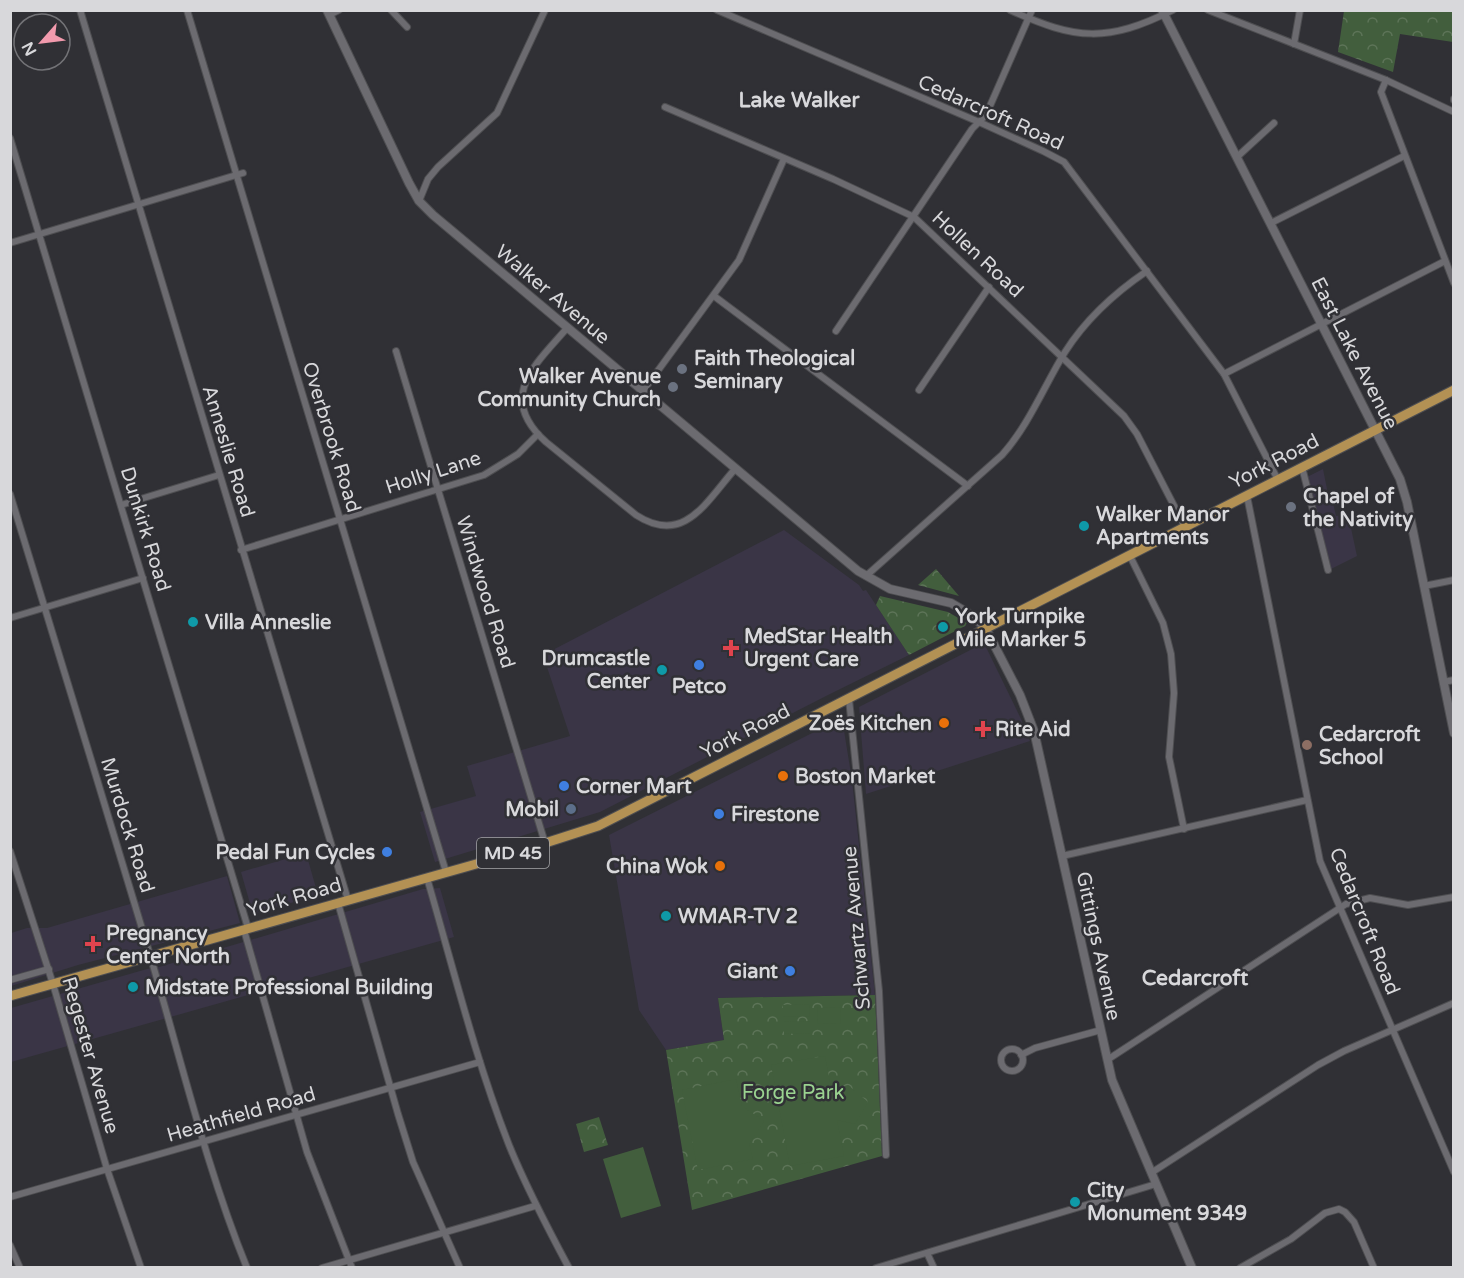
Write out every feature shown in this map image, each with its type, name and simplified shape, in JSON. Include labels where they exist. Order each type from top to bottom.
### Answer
[{"type":"main road","name":"York Road","points":[[10,996],[427,878],[602,824],[1302,467],[1452,395]]},
{"type":"street","name":"Anneslie Road","points":[[80,10],[348,900]]},
{"type":"street","name":"Overbrook Road","points":[[187,10],[446,872]]},
{"type":"street","points":[[328,13],[339,10]]},
{"type":"street","points":[[391,10],[407,27]]},
{"type":"street","points":[[419,201],[425,184],[438,167],[496,113],[544,10]]},
{"type":"street","name":"Cedarcroft Road","points":[[717,10],[979,122],[1064,162],[1224,374],[1278,480]]},
{"type":"street","points":[[1010,10],[1059,30],[1088,34],[1116,32],[1173,10]]},
{"type":"street","points":[[836,331],[972,129],[986,115],[1032,10]]},
{"type":"street","points":[[1208,10],[1386,80],[1454,112]]},
{"type":"street","points":[[1294,44],[1300,10]]},
{"type":"street","name":"Walker Avenue","points":[[328,13],[400,166],[419,201],[449,229],[643,392],[866,576],[890,589],[957,606],[973,616],[986,629]]},
{"type":"street","name":"East Lake Avenue","points":[[1163,13],[1376,430],[1404,492],[1454,733]]},
{"type":"street","points":[[1386,80],[1381,92],[1454,283]]},
{"type":"street","name":"Hollen Road","points":[[665,107],[833,179],[914,217],[1124,416],[1134,429],[1185,527]]},
{"type":"street","points":[[1237,157],[1274,123]]},
{"type":"street","name":"Dunkirk Road","points":[[10,138],[246,929],[307,1152],[352,1268]]},
{"type":"street","points":[[1271,223],[1404,156]]},
{"type":"street","points":[[643,392],[734,269],[746,248],[784,159]]},
{"type":"street","points":[[10,243],[243,173]]},
{"type":"street","points":[[1224,374],[1445,261]]},
{"type":"street","points":[[866,576],[1002,455],[1012,443],[1062,357],[1103,306],[1125,286],[1148,271]]},
{"type":"street","points":[[919,390],[989,287]]},
{"type":"street","points":[[714,296],[968,486]]},
{"type":"street","points":[[568,327],[536,365],[522,391],[525,414],[533,430],[636,514],[647,522],[659,525],[683,524],[694,517],[735,469]]},
{"type":"street","name":"Windwood Road","points":[[396,351],[545,843]]},
{"type":"street","name":"Holly Lane","points":[[242,550],[484,475],[518,454],[538,434]]},
{"type":"street","points":[[1302,467],[1328,570]]},
{"type":"street","points":[[121,505],[219,475]]},
{"type":"street","name":"Murdock Road","points":[[10,494],[204,1141],[247,1268]]},
{"type":"street","name":"Cedarcroft Road","points":[[1247,496],[1320,861],[1454,1172]]},
{"type":"street","points":[[1130,556],[1157,608],[1171,654],[1174,693],[1169,757],[1184,829]]},
{"type":"street","points":[[10,618],[143,578]]},
{"type":"street","points":[[1424,586],[1454,580]]},
{"type":"street","name":"Gittings Avenue","points":[[986,629],[1028,713],[1112,1080],[1192,1268]]},
{"type":"street","points":[[1443,682],[1454,680]]},
{"type":"street","name":"Schwartz Avenue","points":[[849,699],[879,991],[886,1155]]},
{"type":"street","points":[[1062,856],[1307,800]]},
{"type":"street","name":"Regester Avenue","points":[[10,851],[49,969],[107,1169],[141,1268]]},
{"type":"street","points":[[427,878],[480,1062],[508,1143],[536,1206],[569,1268]]},
{"type":"street","points":[[10,880],[19,879]]},
{"type":"street","points":[[1107,1060],[1340,908],[1370,898],[1408,905],[1454,897]]},
{"type":"street","points":[[338,903],[413,1162],[460,1268]]},
{"type":"street","points":[[10,980],[49,969]]},
{"type":"street","points":[[1152,1173],[1318,1065],[1344,1051],[1454,1003]]},
{"type":"street","points":[[1021,1055],[1035,1048],[1101,1030]]},
{"type":"street","name":"Heathfield Road","points":[[10,1197],[480,1062]]},
{"type":"street","points":[[876,1268],[1156,1184]]},
{"type":"street","points":[[322,1268],[536,1206]]},
{"type":"street","points":[[1240,1268],[1291,1239],[1325,1213],[1339,1209],[1354,1222],[1374,1268]]},
{"type":"street","points":[[10,1245],[20,1268]]},
{"type":"street","points":[[927,1253],[933,1268]]},
{"type":"shaded area","points":[[1323,469],[1328,494],[1332,498],[1336,516],[1348,514],[1357,556],[1329,570],[1305,478]]},
{"type":"shaded area","points":[[784,530],[859,585],[863,591],[866,590],[909,655],[600,812],[435,862],[420,812],[476,796],[467,766],[570,736],[543,655]]},
{"type":"shaded area","points":[[984,643],[1030,741],[866,794],[859,707]]},
{"type":"shaded area","points":[[842,718],[852,780],[875,995],[718,998],[724,1040],[666,1050],[639,1010],[609,835]]},
{"type":"shaded area","points":[[306,853],[318,895],[253,914],[241,872]]},
{"type":"shaded area","points":[[227,876],[240,923],[78,965],[11,986],[11,933],[27,928],[47,928]]},
{"type":"shaded area","points":[[440,888],[454,937],[11,1062],[11,1008],[423,889]]},
{"type":"green space","points":[[1344,11],[1453,11],[1453,42],[1400,34],[1393,72],[1338,52]]},
{"type":"green space","points":[[936,569],[959,596],[918,585]]},
{"type":"green space","points":[[880,596],[948,612],[967,623],[909,655],[876,605]]},
{"type":"green space","name":"Forge Park","points":[[875,995],[882,1156],[692,1210],[666,1050],[724,1040],[718,998]]},
{"type":"green space","points":[[809,1004],[810,1016],[783,1017],[783,1005]]},
{"type":"green space","points":[[840,1007],[841,1023],[818,1024],[817,1008]]},
{"type":"green space","points":[[810,1021],[810,1033],[784,1034],[784,1022]]},
{"type":"green space","points":[[825,1056],[833,1098],[848,1085],[868,1102],[855,1124],[837,1120],[844,1156],[790,1166],[771,1065]]},
{"type":"green space","points":[[736,1079],[742,1106],[764,1121],[749,1144],[753,1159],[698,1170],[682,1090]]},
{"type":"green space","points":[[599,1117],[608,1145],[584,1152],[576,1124]]},
{"type":"green space","points":[[643,1147],[661,1206],[621,1218],[603,1159]]},
{"type":"place","name":"Faith Theological Seminary","points":[[682,369]]},
{"type":"place","name":"Walker Avenue Community Church","points":[[673,387]]},
{"type":"place","name":"Chapel of the Nativity","points":[[1291,507]]},
{"type":"place","name":"Walker Manor Apartments","points":[[1084,526]]},
{"type":"place","name":"Villa Anneslie","points":[[193,622]]},
{"type":"place","name":"York Turnpike Mile Marker 5","points":[[943,627]]},
{"type":"place","name":"MedStar Health Urgent Care","points":[[731,648]]},
{"type":"place","name":"Petco","points":[[699,665]]},
{"type":"place","name":"Drumcastle Center","points":[[662,670]]},
{"type":"place","name":"Zoës Kitchen","points":[[944,723]]},
{"type":"place","name":"Rite Aid","points":[[983,729]]},
{"type":"place","name":"Cedarcroft School","points":[[1307,745]]},
{"type":"place","name":"Boston Market","points":[[783,776]]},
{"type":"place","name":"Corner Mart","points":[[564,786]]},
{"type":"place","name":"Mobil","points":[[571,809]]},
{"type":"place","name":"Firestone","points":[[719,814]]},
{"type":"place","name":"Pedal Fun Cycles","points":[[387,852]]},
{"type":"place","name":"China Wok","points":[[720,866]]},
{"type":"place","name":"WMAR-TV 2","points":[[666,916]]},
{"type":"place","name":"Pregnancy Center North","points":[[93,944]]},
{"type":"place","name":"Giant","points":[[790,971]]},
{"type":"place","name":"Midstate Professional Building","points":[[133,987]]},
{"type":"place","name":"City Monument 9349","points":[[1075,1202]]},
{"type":"district","name":"Lake Walker","points":[[799,100]]},
{"type":"district","name":"Cedarcroft","points":[[1195,978]]}]
